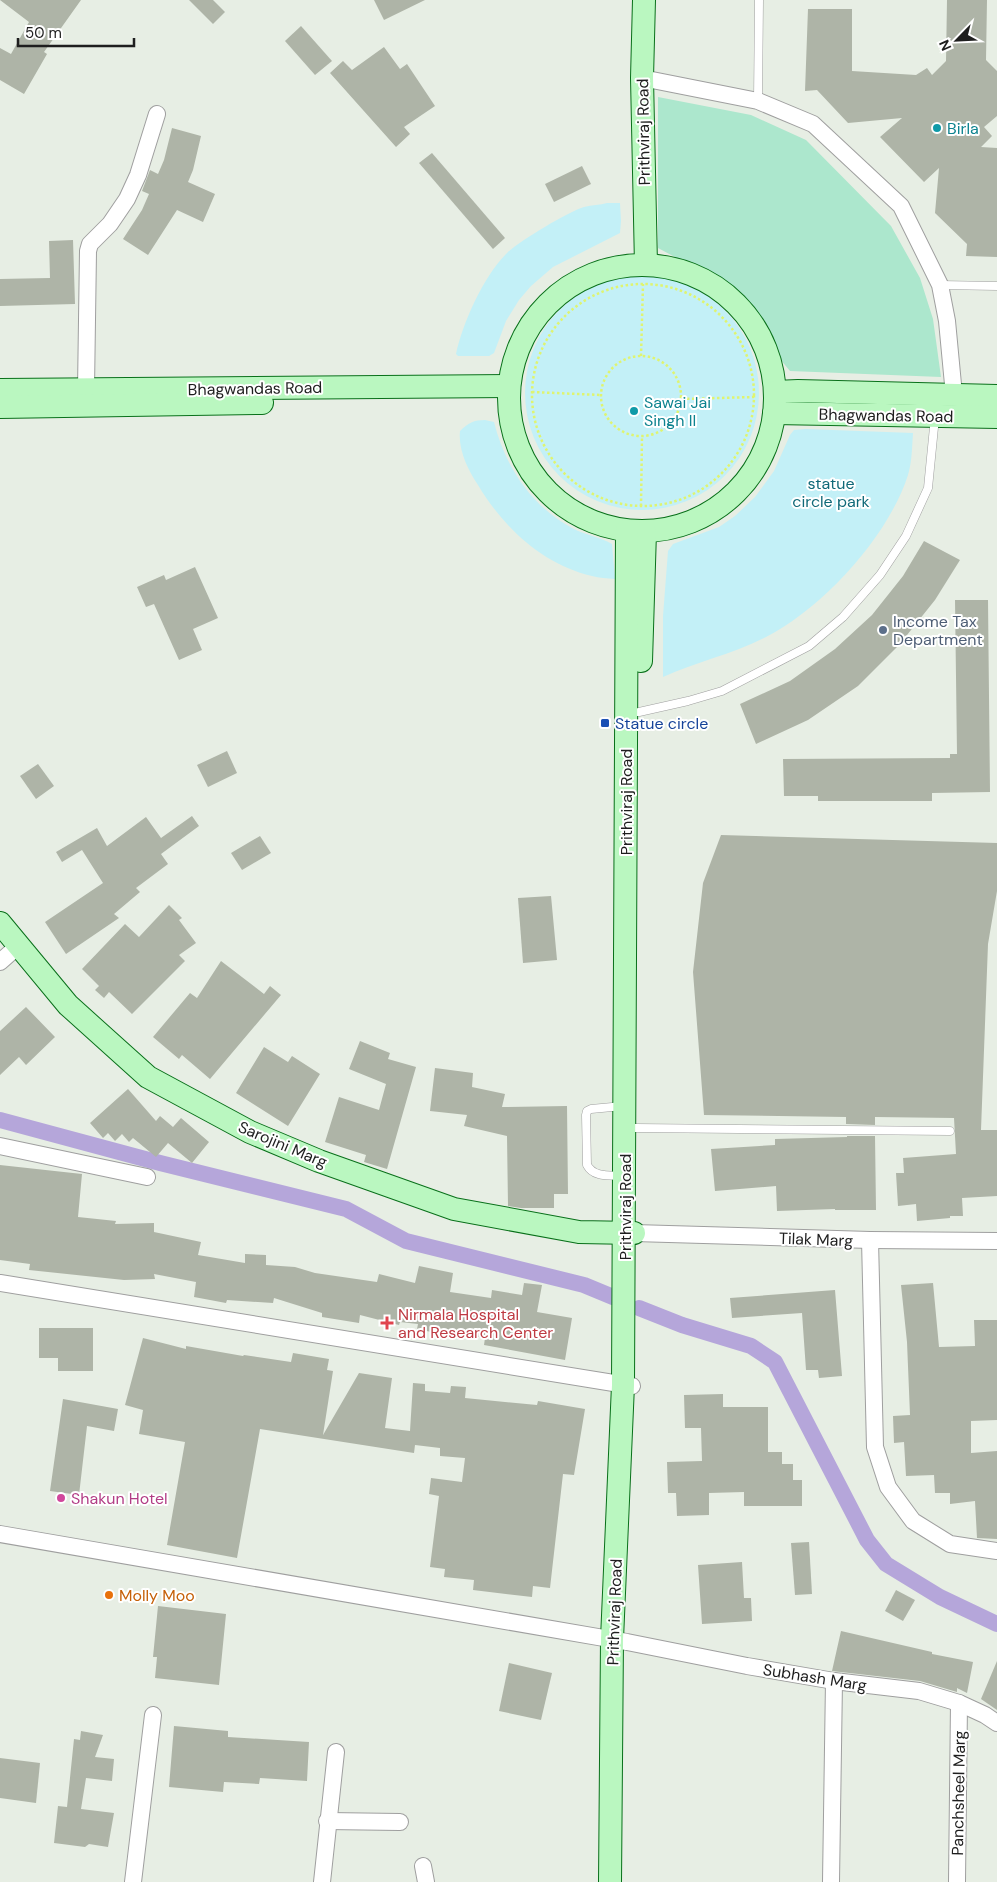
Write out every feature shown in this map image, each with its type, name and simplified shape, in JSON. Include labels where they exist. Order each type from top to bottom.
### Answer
[{"type":"street","name":"Prithviraj Road","points":[[644,0],[642,78],[644,274]]},
{"type":"street","points":[[642,78],[758,101],[812,124],[901,206],[940,285],[947,321],[939,404]]},
{"type":"street","points":[[86,390],[88,251],[90,244],[110,224],[127,199],[138,175],[157,114]]},
{"type":"street","points":[[617,267],[644,274],[668,268],[689,274],[709,283],[727,296],[756,330],[772,370],[768,401],[769,440],[758,465],[742,487],[722,506],[698,520],[672,529],[636,532],[600,525],[575,514],[553,497],[534,477],[520,453],[512,427],[508,393],[515,358],[526,331],[543,308],[565,289],[590,275],[617,267]]},
{"type":"street","name":"Bhagwandas Road","points":[[0,390],[508,393]]},
{"type":"street","name":"Bhagwandas Road","points":[[768,401],[798,391],[939,404],[997,417]]},
{"type":"street","name":"Bhagwandas Road","points":[[0,407],[508,393]]},
{"type":"street","name":"Bhagwandas Road","points":[[939,404],[997,396]]},
{"type":"street","name":"Prithviraj Road","points":[[610,1882],[628,1386],[639,712],[636,532]]},
{"type":"street","name":"Prithviraj Road","points":[[632,1113],[636,532]]},
{"type":"street","name":"Sarojini Marg","points":[[0,923],[68,1005],[148,1077],[250,1132],[319,1161],[454,1209],[579,1232],[629,1233]]},
{"type":"street","points":[[0,962],[18,946]]},
{"type":"street","points":[[0,1146],[148,1177]]},
{"type":"street","name":"Tilak Marg","points":[[629,1233],[870,1240],[997,1240]]},
{"type":"street","points":[[870,1240],[875,1447],[888,1487],[913,1521],[950,1544],[997,1551]]},
{"type":"street","points":[[0,1283],[628,1386]]},
{"type":"street","name":"Subhash Marg","points":[[0,1534],[620,1641],[834,1681],[919,1691],[959,1703],[997,1723]]},
{"type":"street","name":"Prithviraj Road","points":[[620,1641],[624,1882]]},
{"type":"street","points":[[831,1882],[834,1681]]},
{"type":"street","name":"Panchsheel Marg","points":[[957,1882],[959,1703]]},
{"type":"street","points":[[133,1882],[153,1715]]},
{"type":"street","points":[[322,1882],[327,1821],[336,1752]]},
{"type":"street","points":[[327,1821],[400,1822]]},
{"type":"lane","points":[[758,101],[759,0]]},
{"type":"lane","points":[[940,285],[997,286]]},
{"type":"lane","points":[[639,712],[722,691],[809,646],[843,617],[880,575],[906,536],[914,520],[928,488],[939,404]]},
{"type":"lane","points":[[630,1176],[600,1175],[590,1170],[587,1165],[586,1115],[587,1111],[591,1108],[632,1113],[950,1131]]},
{"type":"path","points":[[641,356],[644,274]]},
{"type":"path","points":[[644,274],[620,286],[604,290],[589,297],[563,317],[544,344],[538,360],[532,392],[538,431],[546,449],[570,479],[586,490],[622,504],[641,506],[661,505],[679,500],[697,492],[727,468],[738,452],[752,416],[768,401]]},
{"type":"path","points":[[644,274],[685,292],[714,309],[726,321],[736,334],[768,401]]},
{"type":"path","points":[[641,356],[662,362],[671,370],[678,379],[682,399],[679,411],[668,427],[651,436],[642,437],[626,434],[613,424],[604,411],[601,395],[606,378],[617,365],[632,357],[641,356]]},
{"type":"path","points":[[532,392],[601,395]]},
{"type":"path","points":[[682,399],[768,401]]},
{"type":"path","points":[[641,506],[642,437]]},
{"type":"green space","points":[[658,97],[751,115],[806,140],[891,226],[920,278],[933,319],[941,377],[790,371],[775,353],[745,303],[720,281],[658,248]]},
{"type":"green space","points":[[620,203],[620,233],[553,267],[531,286],[519,300],[506,321],[494,353],[489,356],[458,356],[456,354],[459,341],[469,314],[491,273],[508,252],[567,215],[584,207]]},
{"type":"green space","points":[[642,276],[676,281],[687,285],[707,296],[725,310],[739,328],[750,348],[754,359],[759,393],[754,427],[750,438],[739,458],[725,476],[707,490],[687,501],[676,505],[642,510],[608,505],[597,501],[577,490],[559,476],[545,458],[534,438],[530,427],[525,393],[530,359],[534,348],[545,328],[559,310],[577,296],[597,285],[608,281]]},
{"type":"green space","points":[[485,420],[494,422],[505,454],[513,469],[532,496],[544,508],[572,528],[612,544],[615,579],[592,576],[574,571],[557,563],[526,542],[499,515],[471,473],[464,460],[461,445],[460,431],[471,422]]},
{"type":"green space","name":"statue circle park","points":[[794,430],[913,433],[908,475],[898,499],[885,522],[851,568],[831,589],[788,624],[753,643],[663,677],[663,616],[668,551],[673,544],[719,527],[735,516],[755,497],[774,471]]},
{"type":"building","points":[[0,0],[81,0],[44,52],[47,54],[24,94],[0,80],[0,48],[11,54],[29,22]]},
{"type":"building","points":[[189,0],[213,0],[225,12],[213,24]]},
{"type":"building","points":[[374,0],[425,0],[384,20]]},
{"type":"building","name":"Birla","points":[[947,0],[987,0],[986,60],[997,71],[997,116],[984,127],[992,136],[981,147],[997,148],[997,257],[966,256],[967,244],[935,213],[939,168],[924,182],[880,137],[902,118],[848,123],[817,90],[805,91],[808,9],[852,9],[852,71],[916,75],[927,68],[932,75],[946,61]]},
{"type":"building","points":[[301,26],[332,61],[315,75],[285,41]]},
{"type":"building","points":[[384,47],[400,69],[407,64],[435,106],[404,127],[410,134],[396,147],[330,73],[343,61],[352,70]]},
{"type":"building","points":[[172,128],[201,136],[193,170],[188,182],[215,194],[203,222],[177,210],[148,255],[123,239],[142,210],[149,194],[142,191],[150,170],[158,174],[164,160]]},
{"type":"building","points":[[432,153],[505,238],[493,249],[419,163]]},
{"type":"building","points":[[582,166],[591,184],[554,202],[545,184]]},
{"type":"building","points":[[73,240],[75,304],[0,306],[0,279],[50,278],[49,241]]},
{"type":"building","name":"Income Tax Department","points":[[924,541],[960,560],[935,600],[899,645],[858,686],[808,720],[756,744],[740,704],[790,681],[835,649],[872,615],[903,576]]},
{"type":"building","points":[[195,567],[218,618],[193,629],[202,650],[179,660],[154,604],[146,607],[137,587],[164,575],[166,580]]},
{"type":"building","points":[[955,600],[988,600],[990,792],[932,793],[932,801],[818,801],[818,796],[784,796],[783,759],[950,758],[950,754],[957,754]]},
{"type":"building","points":[[227,751],[237,773],[208,787],[197,765]]},
{"type":"building","points":[[38,764],[54,786],[36,799],[20,776]]},
{"type":"building","points":[[192,816],[199,826],[161,854],[168,864],[136,888],[140,892],[114,914],[119,918],[66,954],[45,922],[103,883],[82,850],[62,862],[56,852],[97,828],[107,846],[146,817],[161,838]]},
{"type":"building","points":[[721,835],[997,843],[997,891],[988,944],[981,1130],[997,1130],[997,1196],[962,1198],[963,1216],[950,1216],[950,1218],[917,1221],[916,1204],[898,1206],[896,1173],[904,1173],[903,1158],[956,1154],[954,1118],[875,1117],[875,1125],[846,1124],[846,1117],[704,1115],[693,972],[703,883]]},
{"type":"building","points":[[260,836],[271,853],[242,870],[231,853]]},
{"type":"building","points":[[551,896],[557,960],[523,963],[518,898]]},
{"type":"building","points":[[169,905],[182,918],[179,920],[196,943],[179,955],[185,961],[132,1014],[109,992],[104,998],[95,990],[99,986],[82,969],[125,924],[139,937]]},
{"type":"building","points":[[221,961],[264,994],[270,986],[281,995],[210,1079],[182,1055],[179,1059],[153,1037],[190,993],[197,998]]},
{"type":"building","points":[[26,1007],[55,1037],[26,1065],[19,1057],[0,1075],[0,1031]]},
{"type":"building","points":[[360,1041],[390,1053],[388,1059],[416,1067],[387,1169],[364,1162],[366,1155],[325,1142],[339,1097],[379,1110],[386,1084],[349,1069]]},
{"type":"building","points":[[264,1047],[288,1062],[292,1056],[320,1074],[288,1126],[236,1093]]},
{"type":"building","points":[[435,1068],[473,1073],[472,1087],[505,1094],[502,1107],[567,1106],[568,1194],[554,1194],[554,1208],[508,1206],[507,1136],[464,1126],[467,1115],[430,1111]]},
{"type":"building","points":[[128,1089],[156,1121],[160,1116],[173,1127],[181,1118],[209,1142],[192,1163],[168,1143],[156,1157],[133,1138],[129,1142],[122,1134],[115,1141],[108,1133],[103,1138],[90,1123]]},
{"type":"building","points":[[875,1136],[876,1210],[777,1211],[776,1186],[715,1191],[711,1149],[775,1145],[775,1139]]},
{"type":"building","points":[[0,1165],[82,1174],[78,1217],[116,1221],[115,1224],[154,1223],[154,1232],[201,1242],[198,1255],[245,1263],[245,1254],[266,1255],[266,1265],[295,1267],[315,1273],[377,1282],[379,1274],[415,1283],[419,1266],[453,1273],[450,1292],[491,1298],[492,1290],[522,1295],[524,1283],[542,1285],[537,1312],[572,1318],[565,1360],[484,1345],[485,1338],[442,1331],[441,1334],[417,1329],[418,1324],[400,1322],[399,1325],[360,1315],[359,1323],[322,1317],[322,1313],[274,1298],[273,1303],[227,1300],[226,1303],[194,1297],[196,1282],[154,1274],[155,1279],[124,1280],[29,1270],[30,1264],[0,1260]]},
{"type":"building","points":[[933,1283],[939,1347],[975,1346],[974,1320],[997,1320],[997,1420],[971,1421],[971,1453],[997,1451],[997,1539],[977,1538],[975,1501],[950,1504],[950,1493],[935,1493],[934,1475],[906,1476],[904,1442],[894,1443],[893,1416],[910,1415],[907,1342],[901,1285]]},
{"type":"building","points":[[835,1290],[842,1376],[819,1378],[818,1370],[806,1370],[802,1313],[732,1318],[730,1298]]},
{"type":"building","points":[[39,1328],[93,1328],[93,1371],[58,1371],[58,1358],[39,1358]]},
{"type":"building","points":[[143,1338],[186,1349],[186,1346],[291,1362],[293,1353],[329,1359],[327,1370],[333,1371],[323,1435],[359,1373],[392,1378],[385,1428],[410,1431],[413,1383],[425,1384],[425,1391],[450,1393],[451,1386],[466,1387],[465,1398],[537,1405],[538,1401],[585,1409],[574,1475],[563,1474],[550,1588],[533,1586],[532,1597],[473,1590],[474,1580],[444,1577],[445,1569],[430,1567],[439,1496],[429,1494],[431,1478],[462,1482],[465,1458],[440,1456],[440,1448],[415,1445],[414,1453],[260,1429],[237,1558],[167,1545],[185,1442],[139,1434],[143,1410],[125,1405]]},
{"type":"building","points":[[723,1394],[723,1407],[768,1407],[768,1452],[782,1452],[782,1464],[793,1464],[793,1480],[802,1480],[802,1506],[744,1506],[744,1492],[709,1493],[709,1515],[677,1516],[676,1493],[668,1493],[667,1462],[702,1461],[701,1428],[685,1428],[684,1395]]},
{"type":"building","points":[[63,1399],[118,1409],[114,1431],[87,1426],[79,1495],[50,1491]]},
{"type":"building","points":[[809,1542],[812,1594],[795,1595],[791,1543]]},
{"type":"building","points":[[742,1562],[744,1598],[751,1598],[752,1621],[702,1624],[698,1565]]},
{"type":"building","points":[[896,1590],[915,1600],[903,1621],[885,1611]]},
{"type":"building","points":[[158,1606],[226,1614],[219,1685],[155,1678],[157,1657],[153,1657]]},
{"type":"building","points":[[841,1631],[932,1652],[932,1654],[973,1662],[967,1693],[957,1688],[957,1692],[920,1681],[832,1671]]},
{"type":"building","points":[[997,1661],[997,1710],[981,1699]]},
{"type":"building","points":[[509,1663],[552,1673],[541,1720],[499,1711]]},
{"type":"building","points":[[174,1726],[228,1731],[228,1737],[309,1742],[307,1781],[260,1778],[259,1784],[224,1782],[223,1792],[169,1787]]},
{"type":"building","points":[[81,1731],[103,1735],[95,1757],[114,1759],[112,1781],[86,1778],[81,1809],[114,1813],[108,1847],[89,1844],[85,1847],[54,1843],[58,1806],[67,1807],[74,1739],[80,1740]]},
{"type":"building","points":[[0,1758],[40,1763],[36,1803],[0,1798]]},
{"type":"waterway","points":[[0,1120],[160,1163],[346,1209],[406,1241],[584,1285],[613,1297]]},
{"type":"waterway","points":[[639,1308],[682,1325],[751,1346],[775,1362],[867,1540],[886,1564],[940,1597],[997,1624]]},
{"type":"place","name":"Birla","points":[[937,128]]},
{"type":"place","name":"Sawai Jai Singh II","points":[[634,411]]},
{"type":"place","name":"Income Tax Department","points":[[883,630]]},
{"type":"place","name":"Statue circle","points":[[605,723]]},
{"type":"place","name":"Nirmala Hospital and Research Center","points":[[387,1323]]},
{"type":"place","name":"Shakun Hotel","points":[[61,1498]]},
{"type":"place","name":"Molly Moo","points":[[109,1595]]}]
